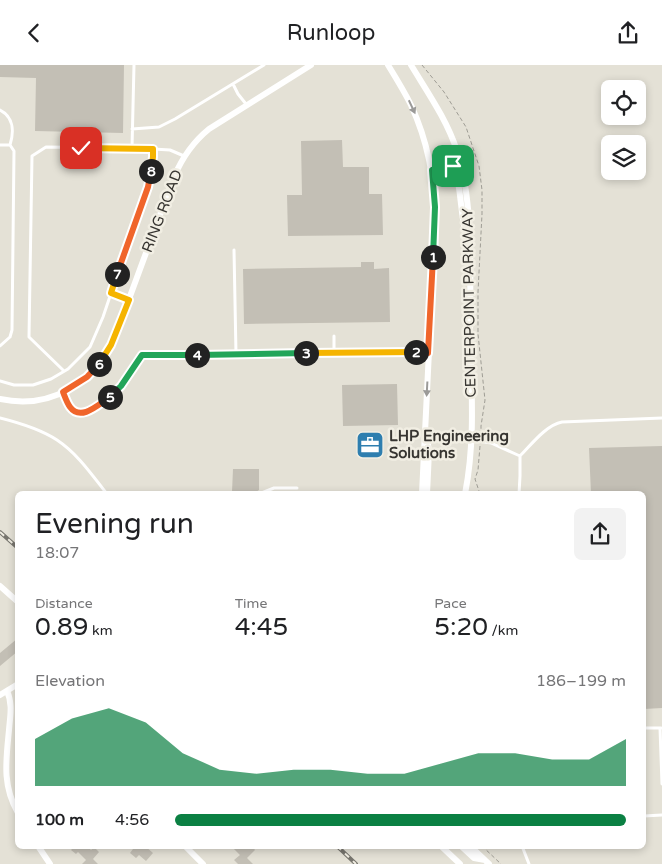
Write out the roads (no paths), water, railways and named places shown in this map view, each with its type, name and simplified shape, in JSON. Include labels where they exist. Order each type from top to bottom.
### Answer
[{"type":"street","name":"RING ROAD","points":[[0,399],[31,401],[51,397],[87,377],[105,357],[115,337],[178,165],[184,156],[204,133],[311,65]]},
{"type":"street","points":[[388,65],[410,103],[427,148],[432,170],[435,207],[422,491]]},
{"type":"street","name":"CENTERPOINT PARKWAY","points":[[411,65],[449,128],[458,153],[466,190],[470,246],[472,440],[466,491]]},
{"type":"street","points":[[432,170],[448,165],[453,166],[455,169],[460,193],[462,224],[470,246]]},
{"type":"street","points":[[425,425],[429,451],[427,491]]},
{"type":"street","points":[[0,586],[15,600]]},
{"type":"street","points":[[0,695],[15,686]]},
{"type":"street","points":[[7,691],[11,705],[5,764],[10,797],[15,807]]},
{"type":"street","points":[[40,849],[50,864]]},
{"type":"street","points":[[188,849],[203,864]]},
{"type":"street","points":[[444,849],[460,864]]},
{"type":"street","points":[[464,849],[474,858],[487,862]]},
{"type":"street","points":[[473,849],[487,862]]},
{"type":"lane","points":[[132,148],[134,65]]},
{"type":"lane","points":[[132,129],[160,127],[264,65]]},
{"type":"lane","points":[[233,84],[247,105]]},
{"type":"lane","points":[[0,110],[11,119],[12,134],[10,145],[14,151],[12,330],[10,337],[0,346]]},
{"type":"lane","points":[[0,145],[10,145]]},
{"type":"lane","points":[[64,371],[29,337],[32,156],[46,147],[170,150],[184,156]]},
{"type":"lane","points":[[0,381],[14,385],[33,385],[51,379],[68,369],[90,347],[103,317],[148,187],[153,149]]},
{"type":"lane","points":[[234,250],[236,354]]},
{"type":"lane","points":[[111,293],[129,300]]},
{"type":"lane","points":[[334,336],[334,352]]},
{"type":"lane","points":[[63,392],[72,410],[79,413],[87,412],[116,393],[142,355],[334,352],[428,353]]},
{"type":"lane","points":[[0,418],[29,426],[57,440],[77,456],[105,491]]},
{"type":"lane","points":[[519,491],[520,456],[550,427],[557,423],[662,419]]},
{"type":"lane","points":[[472,440],[491,443],[520,456]]},
{"type":"lane","points":[[266,491],[274,488],[297,488]]},
{"type":"lane","points":[[646,728],[661,728],[662,784]]},
{"type":"lane","points":[[646,815],[662,815]]},
{"type":"lane","points":[[523,849],[529,864]]},
{"type":"railway","points":[[0,532],[15,545]]},
{"type":"railway","points":[[340,849],[356,864]]},
{"type":"place","name":"LHP Engineering Solutions","points":[[370,445]]}]
